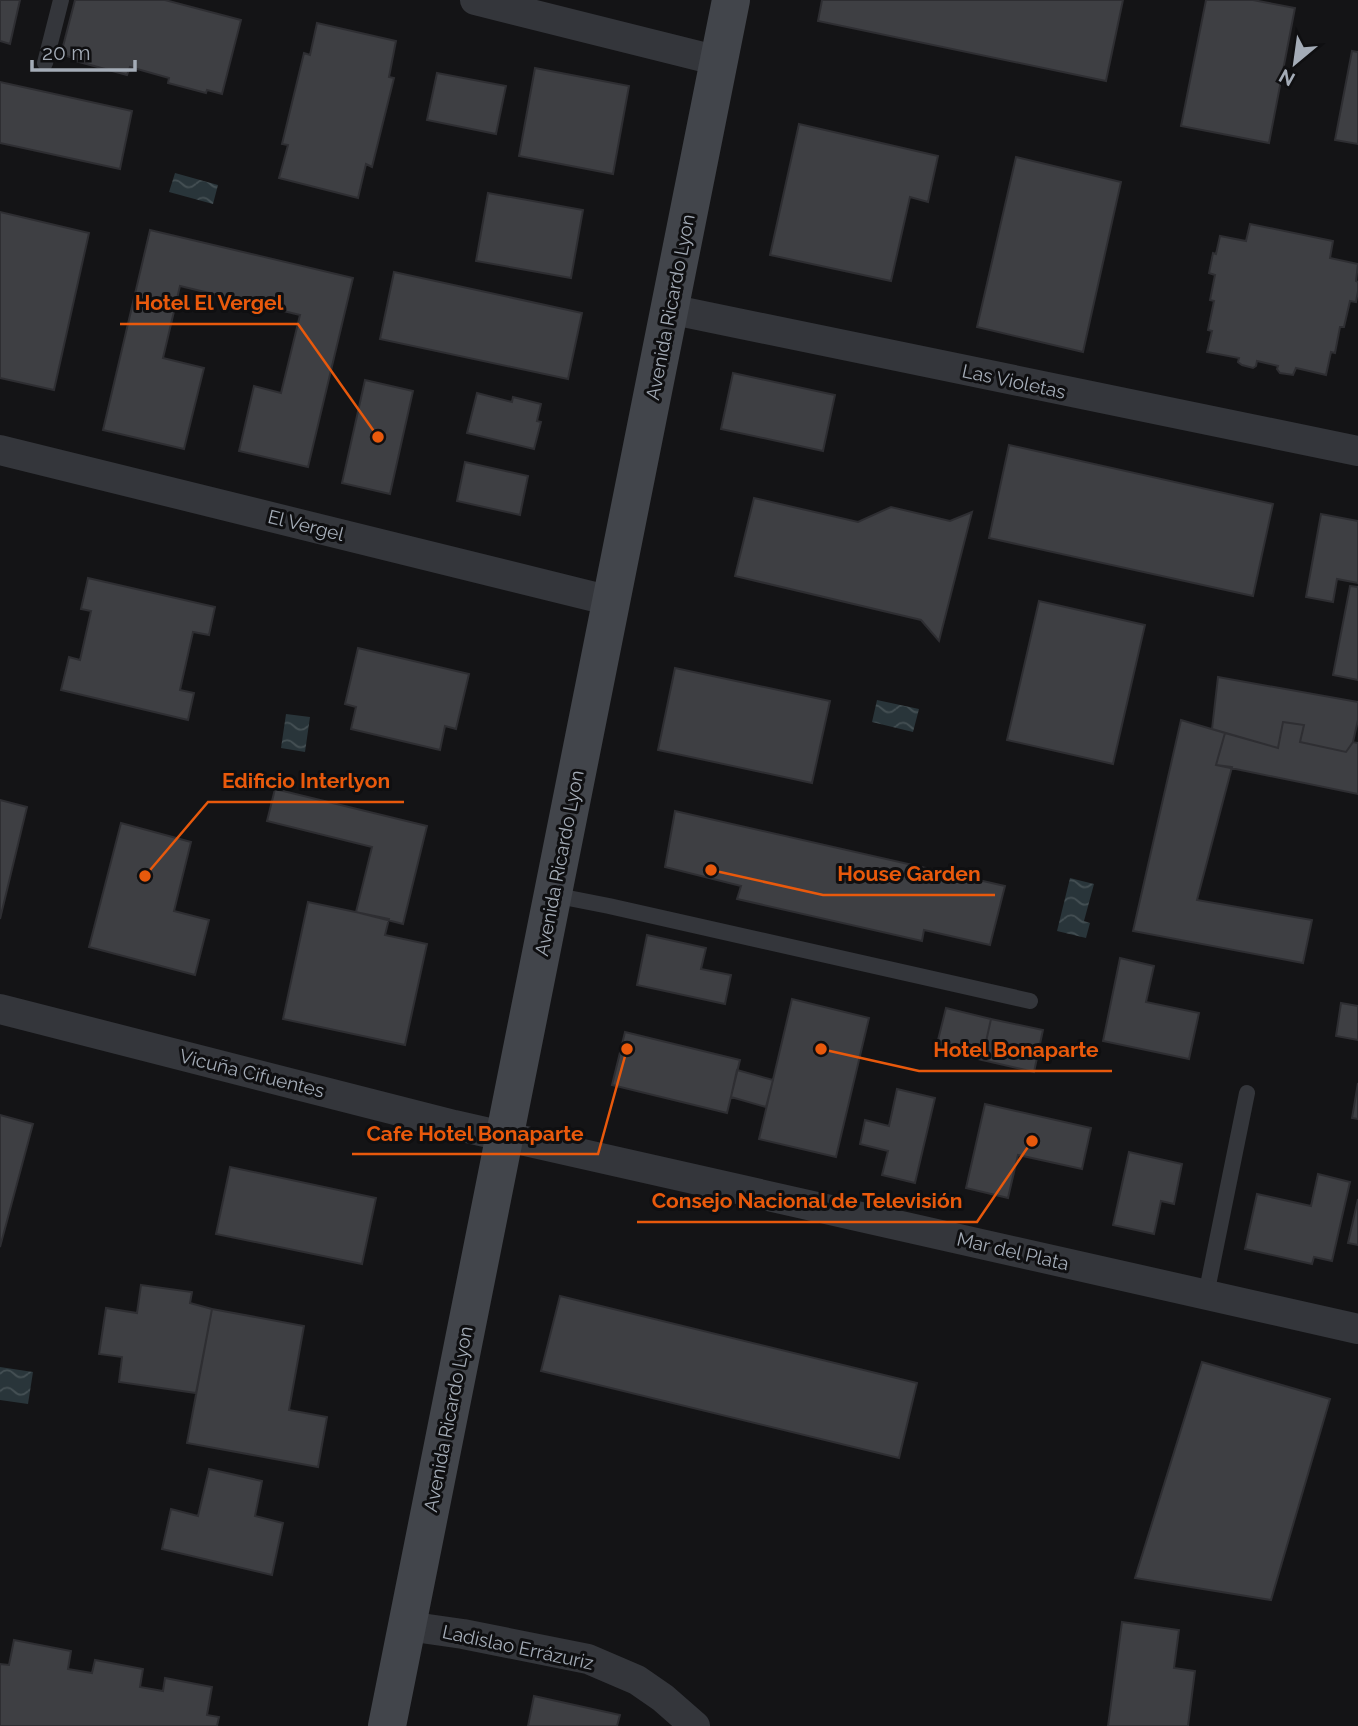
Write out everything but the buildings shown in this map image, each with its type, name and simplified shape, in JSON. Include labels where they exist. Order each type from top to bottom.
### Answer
[{"type":"street","points":[[475,0],[719,61]]},
{"type":"street","name":"Avenida Ricardo Lyon","points":[[387,1726],[731,0]]},
{"type":"street","name":"Las Violetas","points":[[669,310],[1358,451]]},
{"type":"street","name":"El Vergel","points":[[0,450],[611,601]]},
{"type":"street","name":"Vicuña Cifuentes","points":[[0,1009],[505,1136]]},
{"type":"street","name":"Mar del Plata","points":[[505,1136],[1358,1329]]},
{"type":"street","name":"Ladislao Errázuriz","points":[[407,1626],[463,1634],[588,1660],[637,1680],[695,1726]]},
{"type":"lane","points":[[45,63],[61,0]]},
{"type":"lane","points":[[552,895],[1030,1001]]},
{"type":"lane","points":[[1206,1295],[1247,1093]]},
{"type":"water","points":[[175,173],[218,185],[213,204],[169,192]]},
{"type":"water","points":[[877,700],[919,709],[913,732],[872,722]]},
{"type":"water","points":[[286,714],[310,717],[305,752],[281,748]]},
{"type":"water","points":[[1070,878],[1094,884],[1084,921],[1090,923],[1086,938],[1057,931]]},
{"type":"water","points":[[0,1367],[33,1372],[28,1404],[0,1400]]},
{"type":"place","name":"Hotel El Vergel","points":[[378,437]]},
{"type":"place","name":"House Garden","points":[[711,870]]},
{"type":"place","name":"Edificio Interlyon","points":[[145,876]]},
{"type":"place","name":"Cafe Hotel Bonaparte","points":[[627,1049]]},
{"type":"place","name":"Hotel Bonaparte","points":[[821,1049]]},
{"type":"place","name":"Consejo Nacional de Televisión","points":[[1032,1141]]}]
